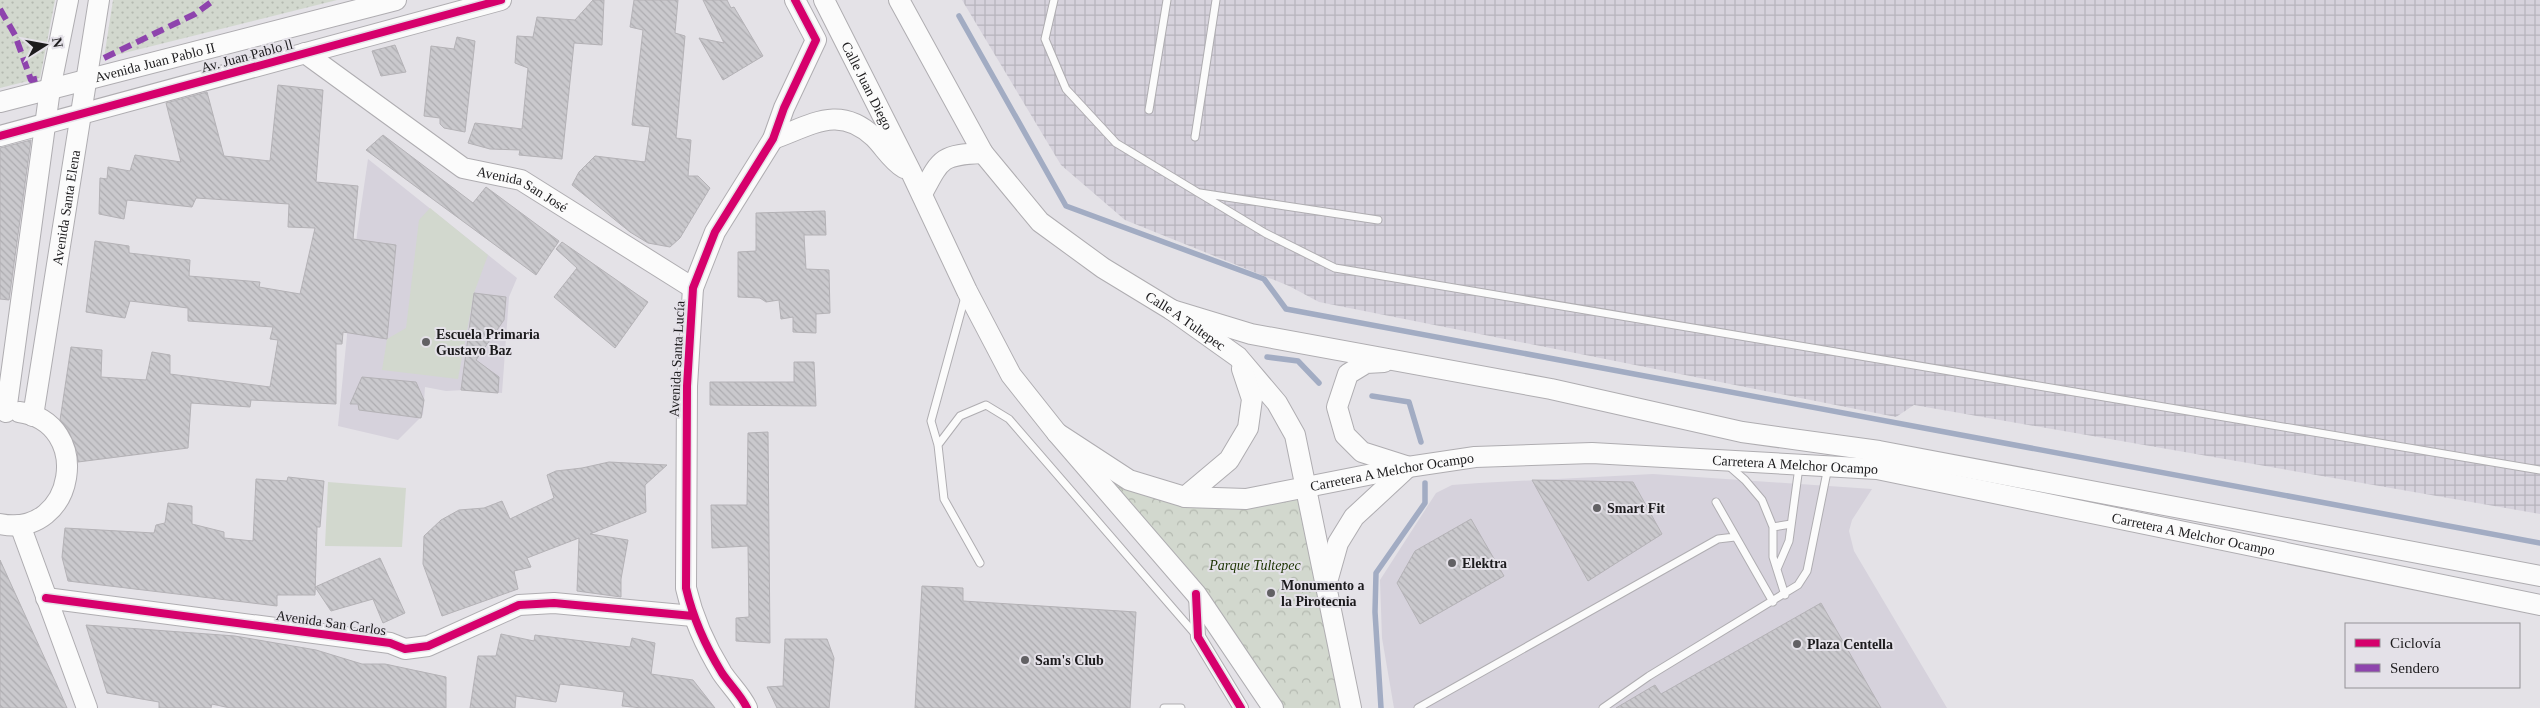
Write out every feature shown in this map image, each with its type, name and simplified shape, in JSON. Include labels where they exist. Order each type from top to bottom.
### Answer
[{"type":"main road","points":[[0,524],[20,525],[35,520],[48,512],[58,500],[65,487],[68,471],[66,454],[60,440],[48,425],[33,416],[3,413],[50,89],[68,0]]},
{"type":"main road","name":"Avenida Santa Elena","points":[[33,416],[88,79],[99,0]]},
{"type":"main road","name":"Avenida Juan Pablo II","points":[[0,102],[396,0]]},
{"type":"main road","name":"Av. Juan Pablo ll","points":[[0,136],[501,0]]},
{"type":"main road","name":"Avenida Santa Lucía","points":[[747,708],[722,673],[693,616],[686,588],[688,343],[693,288],[714,232],[774,139],[784,108],[816,40],[795,0]]},
{"type":"main road","name":"Calle Juan Diego","points":[[824,0],[911,172]]},
{"type":"main road","name":"Calle A Tultepec","points":[[899,0],[983,153],[1040,222],[1103,268],[1172,310],[1238,357],[1277,403],[1295,435],[1307,486],[1325,587],[1351,708]]},
{"type":"main road","name":"Avenida San José","points":[[306,53],[463,168],[521,180],[693,288]]},
{"type":"main road","points":[[774,139],[828,119],[845,119],[860,125],[876,139],[893,161],[911,172],[967,291],[1011,375],[1057,433],[1196,594],[1273,708]]},
{"type":"main road","points":[[922,194],[935,168],[952,154],[983,153]]},
{"type":"main road","name":"Carretera A Melchor Ocampo","points":[[1172,310],[1251,334],[1551,389],[1742,432],[1879,451],[2540,576]]},
{"type":"main road","points":[[1185,497],[1229,460],[1248,428],[1252,398],[1238,357]]},
{"type":"main road","points":[[1325,587],[1338,543],[1354,517],[1408,466],[1362,452],[1345,435],[1337,407],[1348,374],[1366,363],[1400,361]]},
{"type":"main road","name":"Carretera A Melchor Ocampo","points":[[1057,433],[1129,480],[1185,497],[1246,499],[1408,466],[1475,457],[1592,453],[1828,464],[1887,471],[2540,605]]},
{"type":"main road","points":[[20,525],[87,708]]},
{"type":"main road","name":"Avenida San Carlos","points":[[46,598],[390,643],[405,649],[428,646],[519,605],[554,603],[693,616]]},
{"type":"street","points":[[1196,594],[1198,637],[1241,708]]},
{"type":"lane","points":[[1054,0],[1045,38],[1066,89],[1116,143],[1265,233],[1335,268],[2540,470]]},
{"type":"lane","points":[[1149,110],[1167,0]]},
{"type":"lane","points":[[1195,137],[1216,0]]},
{"type":"lane","points":[[1195,192],[1378,220]]},
{"type":"lane","points":[[967,291],[931,421],[938,445],[944,499],[980,564]]},
{"type":"lane","points":[[938,445],[960,416],[986,405],[1009,419],[1198,637]]},
{"type":"lane","points":[[1721,459],[1745,480],[1762,500],[1773,527],[1773,557],[1784,594]]},
{"type":"lane","points":[[1776,569],[1789,541],[1800,464]]},
{"type":"lane","points":[[1603,708],[1649,676],[1798,585],[1807,571],[1828,464]]},
{"type":"lane","points":[[1716,502],[1773,602]]},
{"type":"lane","points":[[1773,527],[1791,524]]},
{"type":"lane","points":[[1418,708],[1718,539],[1735,537]]},
{"type":"lane","points":[[1164,708],[1181,708]]},
{"type":"shaded area","points":[[962,0],[2540,0],[2540,514],[1914,405],[1896,417],[1319,302],[1289,286],[1125,220],[1061,165]]},
{"type":"shaded area","name":"Escuela Primaria Gustavo Baz","points":[[368,159],[517,278],[509,297],[502,393],[465,390],[446,391],[425,387],[423,415],[398,440],[338,426],[357,234]]},
{"type":"shaded area","points":[[1653,474],[1872,489],[1852,520],[1849,531],[1854,551],[1947,708],[1394,708],[1382,638],[1380,580],[1436,493],[1452,485]]},
{"type":"green space","points":[[0,0],[55,0],[40,78],[0,88]]},
{"type":"green space","points":[[113,0],[337,0],[104,58]]},
{"type":"green space","points":[[430,208],[488,255],[474,293],[458,379],[382,370],[387,339],[406,328],[419,220]]},
{"type":"green space","name":"Parque Tultepec","points":[[1060,434],[1178,497],[1306,488],[1351,708],[1270,708],[1172,560]]},
{"type":"green space","points":[[328,482],[406,488],[402,547],[325,546]]},
{"type":"building","points":[[593,0],[604,0],[602,45],[574,43],[562,159],[519,155],[520,150],[490,149],[468,143],[475,123],[522,129],[528,68],[515,63],[517,36],[533,37],[537,17],[575,20]]},
{"type":"building","points":[[634,0],[678,0],[675,33],[685,36],[676,138],[691,140],[688,176],[698,176],[710,188],[680,238],[670,247],[648,243],[630,232],[572,185],[579,172],[595,156],[645,162],[650,127],[632,125],[643,30],[630,27]]},
{"type":"building","points":[[703,0],[727,0],[731,8],[734,7],[763,56],[723,80],[699,38],[724,43]]},
{"type":"building","points":[[457,37],[475,41],[465,132],[444,128],[440,124],[440,118],[424,116],[431,46],[454,49]]},
{"type":"building","points":[[395,45],[406,72],[381,76],[372,51]]},
{"type":"building","points":[[278,85],[323,90],[316,182],[358,186],[353,239],[396,245],[387,339],[343,332],[342,344],[336,344],[336,404],[251,400],[250,407],[191,403],[188,448],[78,462],[77,452],[69,432],[60,420],[71,347],[102,350],[101,377],[146,380],[152,352],[170,355],[170,374],[270,387],[278,340],[270,339],[273,327],[188,321],[188,308],[130,301],[125,318],[86,312],[95,241],[129,246],[129,253],[190,260],[189,276],[260,282],[259,287],[300,294],[315,228],[288,227],[289,204],[196,198],[192,207],[127,200],[124,219],[99,214],[100,178],[107,179],[108,167],[130,171],[135,155],[181,162],[166,103],[207,92],[224,156],[270,161]]},
{"type":"building","points":[[383,135],[473,203],[486,187],[559,241],[536,275],[366,150]]},
{"type":"building","points":[[31,140],[9,300],[0,299],[0,148]]},
{"type":"building","points":[[825,211],[826,235],[804,235],[806,269],[829,270],[830,313],[816,314],[816,333],[793,332],[793,317],[781,319],[779,300],[766,302],[760,298],[738,297],[738,252],[756,251],[756,213]]},
{"type":"building","points":[[562,242],[648,302],[615,348],[554,297],[577,268],[556,249]]},
{"type":"building","points":[[474,293],[506,297],[504,320],[476,360],[499,377],[498,393],[461,390]]},
{"type":"building","points":[[794,362],[814,362],[816,406],[710,405],[710,382],[794,382]]},
{"type":"building","points":[[362,377],[416,382],[424,400],[421,418],[359,410],[358,404],[350,404]]},
{"type":"building","points":[[768,432],[770,643],[736,641],[736,618],[749,617],[748,546],[712,548],[711,505],[747,505],[748,433]]},
{"type":"building","points":[[609,462],[667,465],[645,485],[646,512],[590,534],[628,540],[621,579],[621,597],[577,591],[579,538],[527,558],[531,567],[514,571],[518,589],[442,616],[423,564],[424,536],[441,520],[459,510],[484,508],[502,501],[510,519],[554,498],[547,475],[556,471]]},
{"type":"building","points":[[288,477],[324,481],[320,527],[317,527],[315,595],[277,595],[277,606],[68,581],[62,557],[65,528],[154,533],[156,525],[165,523],[168,503],[192,506],[192,524],[224,532],[224,538],[253,541],[256,479],[287,481]]},
{"type":"building","name":"Smart Fit","points":[[1532,480],[1633,482],[1662,534],[1588,581]]},
{"type":"building","name":"Elektra","points":[[1471,519],[1504,576],[1420,624],[1397,583],[1415,551]]},
{"type":"building","points":[[380,558],[405,613],[383,623],[373,599],[331,611],[315,587]]},
{"type":"building","points":[[0,560],[60,692],[67,708],[0,708]]},
{"type":"building","name":"Sam's Club","points":[[922,586],[963,588],[963,601],[1136,612],[1130,708],[915,708]]},
{"type":"building","name":"Plaza Centella","points":[[1821,603],[1881,708],[1616,708],[1655,685],[1661,694]]},
{"type":"building","points":[[86,625],[235,636],[316,650],[362,664],[385,664],[446,677],[446,708],[230,708],[212,704],[211,708],[159,708],[159,702],[107,693]]},
{"type":"building","points":[[501,634],[534,641],[535,635],[630,647],[632,638],[655,643],[651,674],[693,680],[715,708],[642,708],[622,706],[624,692],[560,684],[556,702],[516,696],[515,708],[470,708],[478,656],[496,656]]},
{"type":"building","points":[[785,639],[827,639],[834,658],[829,708],[777,708],[767,687],[783,686]]},
{"type":"waterway","points":[[959,16],[1066,206],[1264,279],[1286,309],[2540,543]]},
{"type":"waterway","points":[[1267,357],[1298,361],[1319,383]]},
{"type":"waterway","points":[[1372,396],[1409,402],[1421,442]]},
{"type":"waterway","points":[[1381,708],[1375,612],[1376,573],[1425,503],[1425,483]]},
{"type":"marked path","points":[[104,58],[195,14],[214,0]]},
{"type":"marked path","points":[[0,9],[15,35],[31,80],[40,78]]},
{"type":"cycle path","points":[[0,136],[501,0]]},
{"type":"cycle path","points":[[747,708],[722,673],[711,653],[696,621],[686,588],[687,386],[693,288],[715,232],[773,139],[784,108],[816,40],[795,0]]},
{"type":"cycle path","points":[[1196,594],[1198,637],[1241,708]]},
{"type":"cycle path","points":[[46,598],[390,643],[405,649],[428,646],[519,605],[554,603],[693,616]]},
{"type":"place","name":"Escuela Primaria Gustavo Baz","points":[[426,342]]},
{"type":"place","name":"Smart Fit","points":[[1597,508]]},
{"type":"place","name":"Elektra","points":[[1452,563]]},
{"type":"place","name":"Monumento a la Pirotecnia","points":[[1271,593]]},
{"type":"place","name":"Plaza Centella","points":[[1797,644]]},
{"type":"place","name":"Sam's Club","points":[[1025,660]]}]
